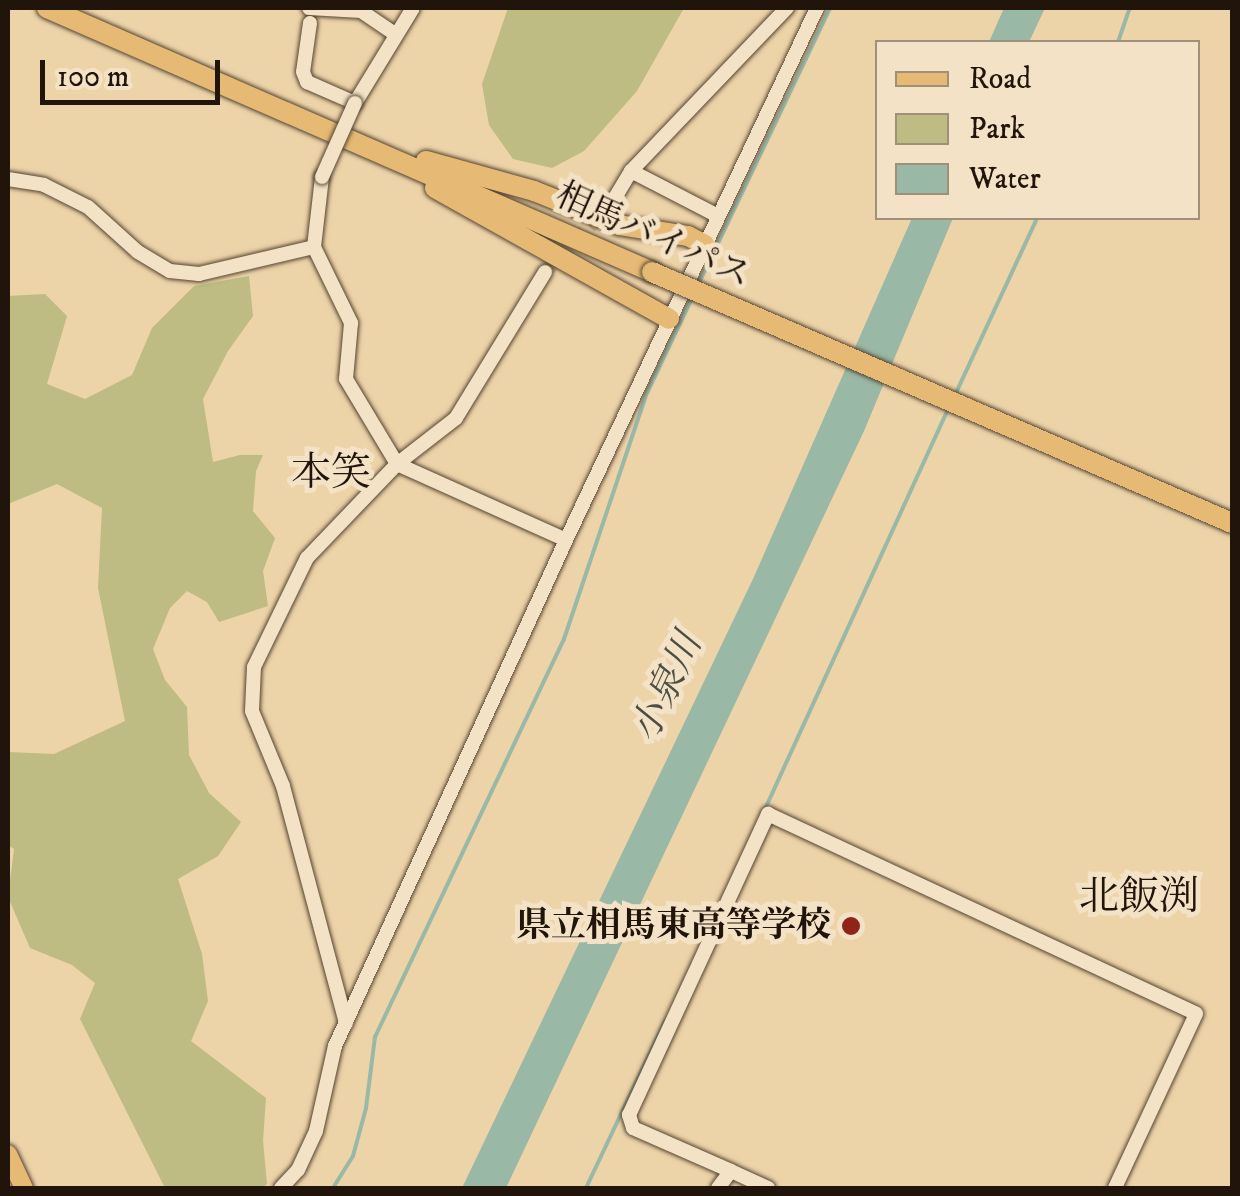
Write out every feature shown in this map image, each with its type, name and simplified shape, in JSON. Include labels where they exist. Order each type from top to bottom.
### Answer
[{"type":"highway","name":"相馬バイパス","points":[[46,8],[1232,524]]},
{"type":"highway","points":[[357,141],[534,191],[619,225],[688,236],[705,244]]},
{"type":"highway","points":[[357,141],[669,319]]},
{"type":"main road","points":[[8,1154],[24,1188]]},
{"type":"street","points":[[413,8],[355,104],[322,176],[314,247],[351,323],[346,378],[397,464],[566,540]]},
{"type":"street","points":[[610,206],[631,171],[787,8]]},
{"type":"street","points":[[281,1188],[298,1170],[316,1131],[335,1046],[566,540],[817,8]]},
{"type":"street","points":[[355,104],[307,82],[304,72],[309,16],[360,11],[395,34]]},
{"type":"street","points":[[631,171],[718,216]]},
{"type":"street","points":[[8,179],[44,186],[88,207],[138,252],[170,271],[199,274],[314,247]]},
{"type":"street","points":[[346,1023],[283,786],[252,711],[254,667],[308,558],[397,464],[456,418],[544,272]]},
{"type":"street","points":[[768,1188],[633,1128],[629,1115],[768,814],[1196,1014],[1115,1188]]},
{"type":"street","points":[[718,1188],[730,1171]]},
{"type":"green space","points":[[508,8],[684,8],[637,91],[584,151],[552,168],[513,159],[489,125],[482,84]]},
{"type":"green space","points":[[249,276],[253,316],[228,351],[203,399],[213,462],[240,455],[263,455],[256,471],[253,511],[275,538],[263,571],[268,606],[219,622],[207,602],[187,591],[170,608],[153,649],[165,680],[187,707],[189,755],[209,793],[241,822],[218,856],[178,879],[202,954],[208,1001],[191,1041],[266,1098],[263,1141],[267,1184],[262,1188],[165,1188],[80,1019],[95,983],[72,965],[30,948],[8,897],[14,849],[8,845],[8,752],[54,754],[125,721],[98,588],[102,508],[57,484],[8,504],[8,296],[45,294],[67,316],[47,384],[85,399],[132,375],[152,328],[194,286]]},
{"type":"water","points":[[1004,8],[1045,8],[1030,40],[990,40]]},
{"type":"water","points":[[911,220],[952,220],[864,431],[506,1188],[462,1188],[753,579]]},
{"type":"waterway","points":[[698,285],[830,8]]},
{"type":"waterway","points":[[1119,40],[1130,8]]},
{"type":"waterway","points":[[955,395],[1036,220]]},
{"type":"waterway","points":[[333,1188],[353,1156],[366,1108],[375,1037],[564,639],[646,395],[692,298]]},
{"type":"waterway","points":[[765,809],[949,408]]},
{"type":"waterway","points":[[586,1188],[665,1021]]},
{"type":"tunnel","points":[[545,272],[602,214]]},
{"type":"place","name":"県立相馬東高等学校","points":[[851,926]]},
{"type":"district","name":"本笑","points":[[331,474]]},
{"type":"district","name":"北飯渕","points":[[1139,898]]},
{"type":"water label","name":"小泉川","points":[[668,688]]}]
